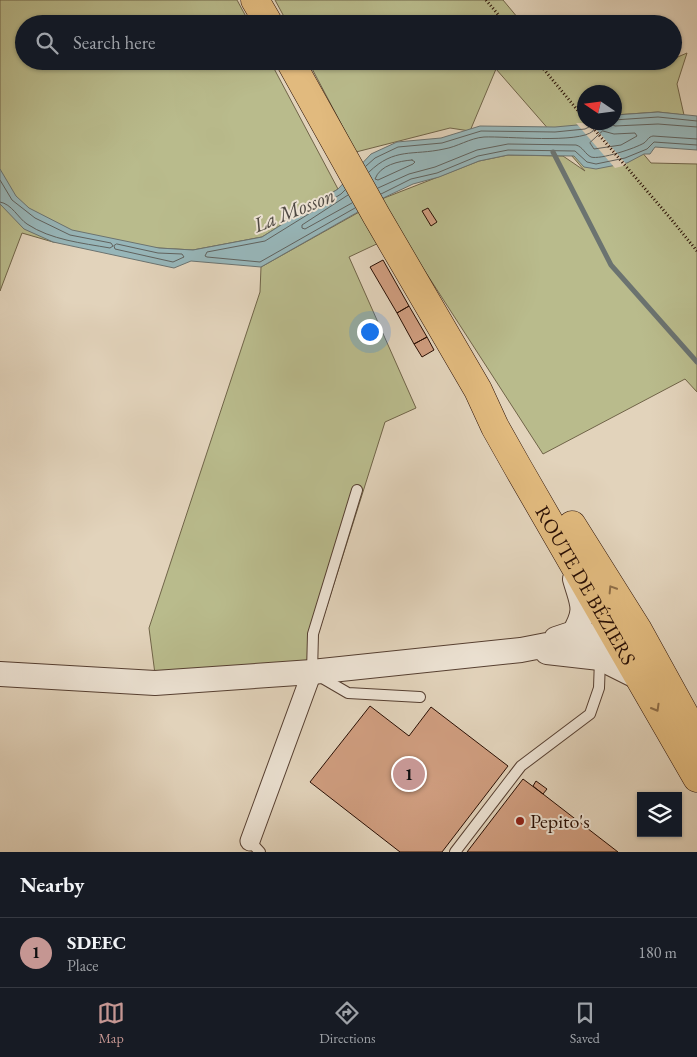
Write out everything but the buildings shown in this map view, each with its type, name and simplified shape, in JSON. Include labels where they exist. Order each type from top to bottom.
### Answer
[{"type":"main road","points":[[255,0],[264,15]]},
{"type":"main road","name":"ROUTE DE BÉZIERS","points":[[295,70],[376,215],[478,390],[495,427],[566,551],[606,637],[638,677],[697,778]]},
{"type":"main road","name":"ROUTE DE BÉZIERS","points":[[478,390],[530,457],[606,637],[697,737]]},
{"type":"street","points":[[566,551],[584,608],[606,637]]},
{"type":"street","points":[[521,650],[574,633],[606,637]]},
{"type":"street","points":[[0,674],[155,683],[312,672],[521,650],[606,637]]},
{"type":"street","points":[[255,846],[312,672]]},
{"type":"lane","points":[[357,490],[313,634],[312,672],[348,693],[420,697]]},
{"type":"lane","points":[[455,852],[521,766],[590,714],[599,688],[606,637]]},
{"type":"path","points":[[486,0],[498,15]]},
{"type":"path","points":[[544,70],[577,109]]},
{"type":"path","points":[[595,130],[697,252]]},
{"type":"green space","points":[[0,0],[237,0],[245,15],[15,15],[15,70],[275,70],[338,189],[262,237],[193,250],[53,242],[22,233],[0,291]]},
{"type":"green space","points":[[275,0],[503,0],[516,15],[283,15]]},
{"type":"green space","points":[[687,53],[682,68],[682,55]]},
{"type":"green space","points":[[313,70],[496,70],[470,131],[450,128],[356,152]]},
{"type":"green space","points":[[497,70],[682,70],[677,84],[684,115],[658,112],[622,115],[622,85],[577,85],[577,130],[622,130],[622,128],[651,163],[697,164],[697,392],[685,379],[543,454],[379,200],[479,161],[508,155],[563,156],[585,171]]},
{"type":"green space","points":[[361,211],[383,241],[349,257],[416,408],[385,422],[309,663],[155,674],[149,628],[260,292],[261,267]]},
{"type":"water","points":[[658,112],[697,116],[697,150],[655,147],[650,154],[644,154],[627,163],[596,169],[584,167],[574,156],[508,155],[479,161],[439,177],[413,184],[379,200],[261,267],[191,261],[174,268],[53,242],[24,229],[0,204],[0,169],[16,196],[29,208],[72,230],[159,248],[193,250],[262,237],[338,189],[371,154],[397,142],[441,138],[480,126],[555,127],[577,125],[577,130],[622,130],[622,115]]},
{"type":"pier","points":[[582,130],[597,130],[627,165],[615,168]]},
{"type":"waterway","points":[[553,152],[611,265],[697,362]]},
{"type":"place","name":"SDEEC","points":[[409,774]]},
{"type":"place","name":"Pepito's","points":[[520,821]]},
{"type":"water label","name":"La Mosson","points":[[294,210]]}]
